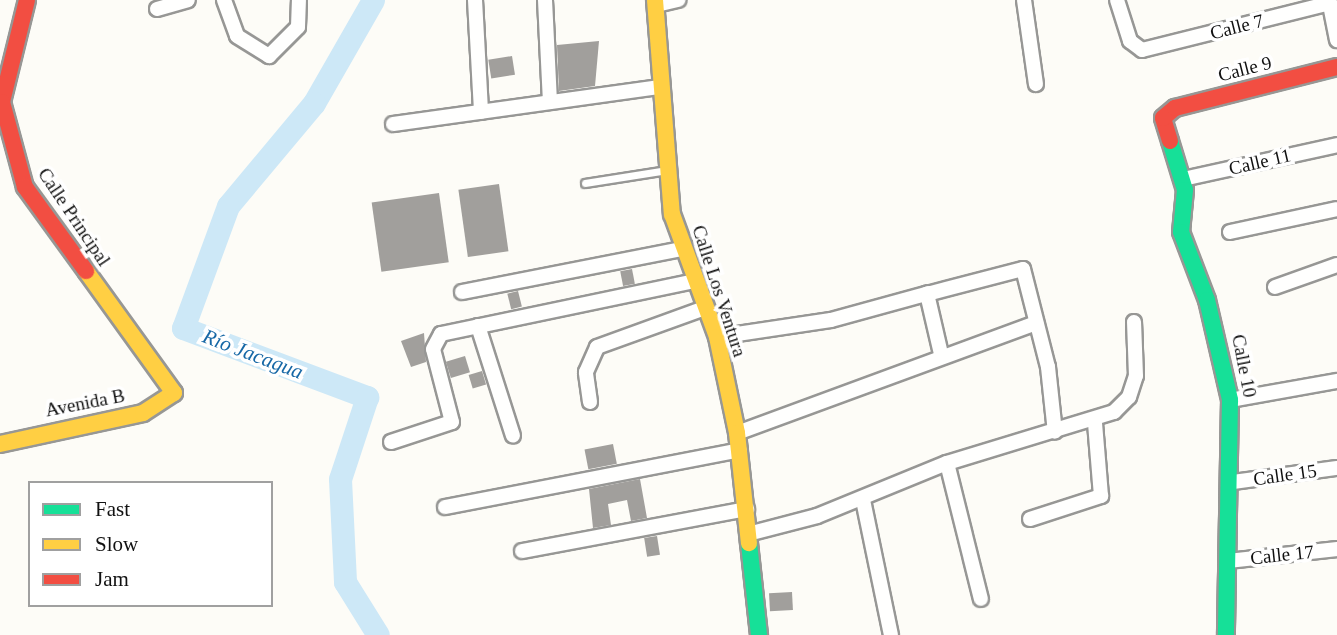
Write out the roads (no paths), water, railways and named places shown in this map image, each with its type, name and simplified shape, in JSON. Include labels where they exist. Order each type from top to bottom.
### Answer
[{"type":"street","name":"Calle Principal","points":[[27,0],[1,103],[25,187],[174,393]]},
{"type":"street","points":[[157,9],[188,0]]},
{"type":"street","points":[[225,0],[237,36],[270,56],[298,27],[299,0]]},
{"type":"street","points":[[475,0],[481,112]]},
{"type":"street","points":[[545,0],[550,102]]},
{"type":"street","points":[[655,2],[678,0]]},
{"type":"street","points":[[1024,0],[1037,84]]},
{"type":"street","name":"Calle 7","points":[[1117,0],[1130,41],[1145,50],[1329,2]]},
{"type":"street","name":"Calle Los Ventura","points":[[655,2],[667,170],[682,249],[717,337],[737,433],[759,635]]},
{"type":"street","points":[[1329,2],[1337,40]]},
{"type":"street","name":"Calle 9","points":[[1164,115],[1337,67]]},
{"type":"street","points":[[393,124],[660,87]]},
{"type":"street","name":"Calle 10","points":[[1164,115],[1183,179],[1181,232],[1207,300],[1230,400],[1233,482],[1226,635]]},
{"type":"street","name":"Calle 11","points":[[1183,179],[1337,145]]},
{"type":"street","points":[[1230,232],[1287,225],[1337,209]]},
{"type":"street","points":[[462,292],[682,249]]},
{"type":"street","points":[[1275,287],[1337,265]]},
{"type":"street","points":[[717,337],[831,320],[1020,268],[1036,323],[1055,432]]},
{"type":"street","points":[[391,442],[453,422],[433,344],[441,334],[694,281]]},
{"type":"street","points":[[929,293],[941,354]]},
{"type":"street","points":[[590,402],[586,372],[597,347],[705,307]]},
{"type":"street","points":[[748,534],[863,500],[947,463],[1095,423],[1129,397],[1136,376],[1134,322]]},
{"type":"street","points":[[737,433],[941,354],[1036,323]]},
{"type":"street","points":[[478,326],[513,436]]},
{"type":"street","points":[[1230,400],[1337,381]]},
{"type":"street","name":"Avenida B","points":[[0,444],[143,413],[174,393]]},
{"type":"street","points":[[1030,519],[1101,496],[1095,423]]},
{"type":"street","points":[[445,507],[740,450]]},
{"type":"street","points":[[947,463],[981,599]]},
{"type":"street","name":"Calle 15","points":[[1233,482],[1337,468]]},
{"type":"street","points":[[863,500],[891,635]]},
{"type":"street","points":[[522,551],[747,509]]},
{"type":"street","name":"Calle 17","points":[[1228,561],[1337,549]]},
{"type":"lane","points":[[585,183],[667,170]]},
{"type":"waterway","name":"Río Jacagua","points":[[373,0],[314,103],[228,206],[183,328],[367,397],[340,479],[345,582],[378,635]]}]
